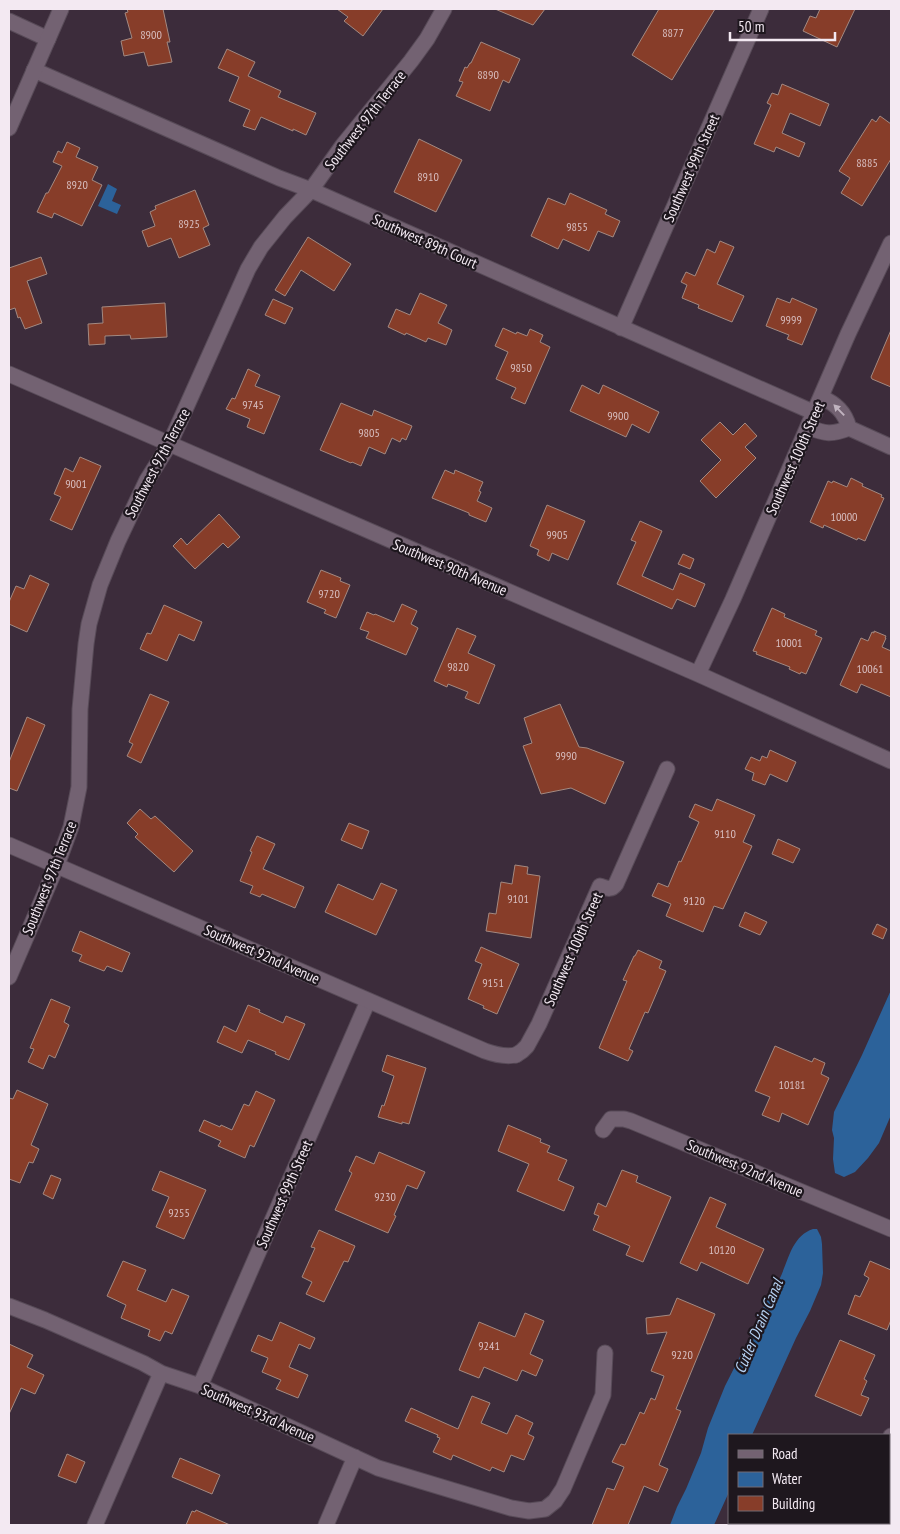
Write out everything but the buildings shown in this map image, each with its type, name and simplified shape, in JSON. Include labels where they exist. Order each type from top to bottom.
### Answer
[{"type":"street","points":[[9,128],[61,9]]},
{"type":"street","name":"Southwest 97th Terrace","points":[[9,977],[57,865],[71,827],[79,787],[82,686],[86,644],[94,606],[108,565],[128,518],[147,480],[169,444],[254,259],[278,225],[311,190],[343,145],[427,39],[444,9]]},
{"type":"street","name":"Southwest 99th Street","points":[[621,328],[761,9]]},
{"type":"street","points":[[9,21],[48,39]]},
{"type":"street","name":"Southwest 89th Court","points":[[34,70],[279,178],[311,190],[814,413]]},
{"type":"street","name":"Southwest 100th Street","points":[[698,674],[733,600],[848,334],[891,243]]},
{"type":"street","name":"Southwest 90th Avenue","points":[[9,374],[698,674],[891,761]]},
{"type":"street","points":[[821,397],[836,405],[847,419],[849,428]]},
{"type":"street","points":[[808,427],[828,433],[837,433],[849,428],[891,447]]},
{"type":"street","name":"Southwest 100th Street","points":[[516,1055],[527,1046],[539,1024],[600,886],[609,889],[613,888],[616,884],[667,769]]},
{"type":"street","name":"Southwest 92nd Avenue","points":[[9,845],[485,1051],[508,1057],[516,1055]]},
{"type":"street","name":"Southwest 99th Street","points":[[200,1386],[368,1001]]},
{"type":"street","name":"Southwest 92nd Avenue","points":[[603,1130],[611,1119],[631,1121],[891,1229]]},
{"type":"street","name":"Southwest 93rd Avenue","points":[[9,1306],[45,1320],[161,1373],[200,1386],[378,1468],[512,1508],[529,1511],[545,1509],[555,1501],[564,1489],[604,1396],[605,1353]]},
{"type":"street","points":[[95,1525],[161,1373]]},
{"type":"street","points":[[326,1525],[355,1457]]},
{"type":"water","points":[[108,184],[117,189],[112,201],[121,205],[117,214],[98,206]]},
{"type":"water","points":[[891,990],[891,1115],[879,1143],[868,1158],[855,1172],[844,1177],[835,1173],[832,1130],[834,1112]]},
{"type":"water","name":"Cutler Drain Canal","points":[[817,1229],[821,1237],[823,1273],[821,1285],[752,1434],[728,1434],[728,1494],[714,1525],[670,1525],[701,1453],[708,1428],[725,1386],[765,1304],[779,1280],[791,1251],[806,1233]]}]
